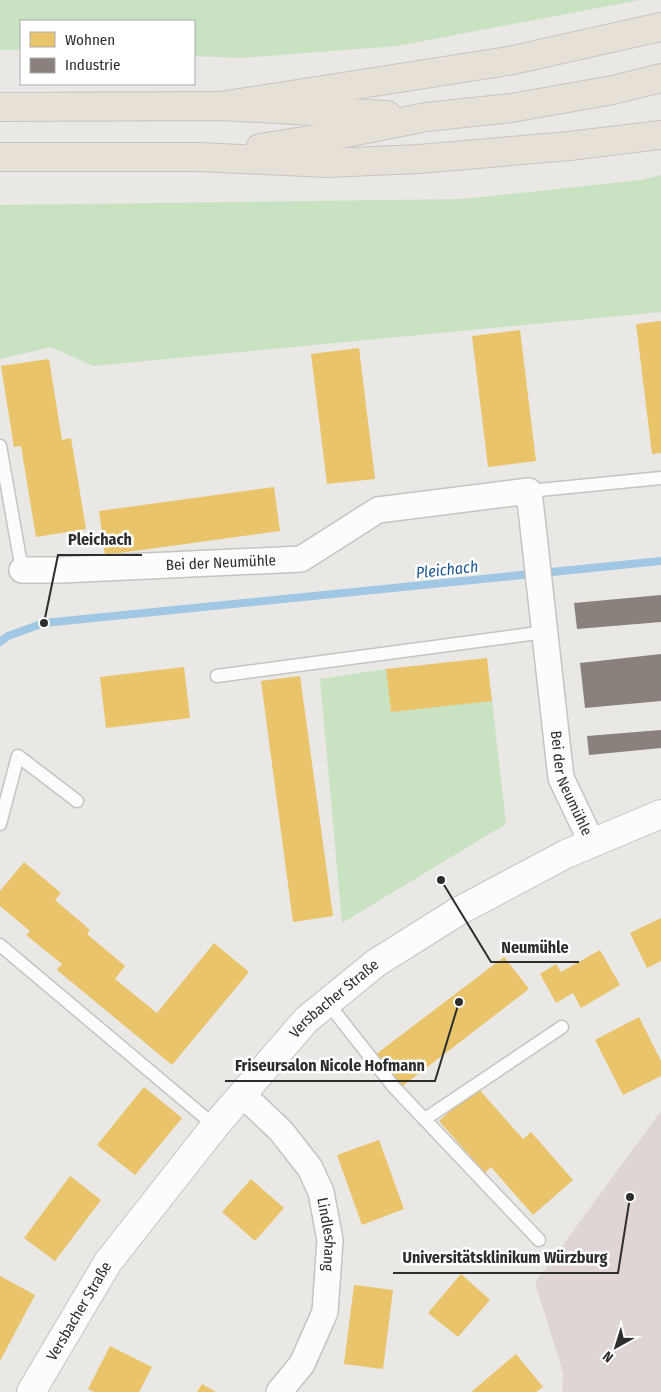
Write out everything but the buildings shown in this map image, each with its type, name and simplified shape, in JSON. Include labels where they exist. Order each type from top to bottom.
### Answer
[{"type":"highway","points":[[221,106],[508,61],[661,27]]},
{"type":"highway","points":[[199,157],[316,139],[426,117],[511,108],[613,90],[661,78]]},
{"type":"highway","points":[[0,107],[221,106],[426,117]]},
{"type":"highway","points":[[0,157],[199,157],[327,163],[419,159],[550,148],[661,135]]},
{"type":"main road","name":"Versbacher Straße","points":[[31,1392],[108,1262],[215,1126],[306,1020],[376,962],[457,912],[534,870],[592,842],[661,814]]},
{"type":"street","name":"Bei der Neumühle","points":[[22,570],[61,570],[301,559],[378,510],[529,491],[561,778],[592,842]]},
{"type":"street","name":"Lindleshang","points":[[242,1094],[281,1131],[310,1168],[322,1192],[330,1240],[325,1312],[302,1364],[280,1392]]},
{"type":"lane","name":"Bei der Neumühle","points":[[0,446],[22,570]]},
{"type":"lane","name":"Bei der Neumühle","points":[[529,491],[661,478]]},
{"type":"lane","points":[[217,676],[545,632]]},
{"type":"lane","points":[[0,824],[18,756],[77,802]]},
{"type":"lane","points":[[0,945],[215,1126]]},
{"type":"lane","points":[[327,1002],[393,1086],[539,1240]]},
{"type":"lane","points":[[425,1119],[562,1027]]},
{"type":"shaded area","points":[[661,1111],[661,1392],[562,1392],[563,1372],[535,1283]]},
{"type":"green space","points":[[0,0],[640,0],[397,46],[241,58],[195,56],[195,20],[20,20],[20,50],[0,50]]},
{"type":"green space","points":[[661,175],[661,312],[93,366],[51,347],[0,359],[0,205],[463,199],[641,180]]},
{"type":"green space","points":[[386,669],[391,711],[492,701],[506,824],[342,923],[320,679]]},
{"type":"waterway","name":"Pleichach","points":[[0,642],[8,636],[44,623],[661,561]]},
{"type":"place","name":"Pleichach","points":[[44,623]]},
{"type":"place","name":"Neumühle","points":[[441,880]]},
{"type":"place","name":"Friseursalon Nicole Hofmann","points":[[459,1002]]},
{"type":"place","name":"Universitätsklinikum Würzburg","points":[[630,1197]]}]
